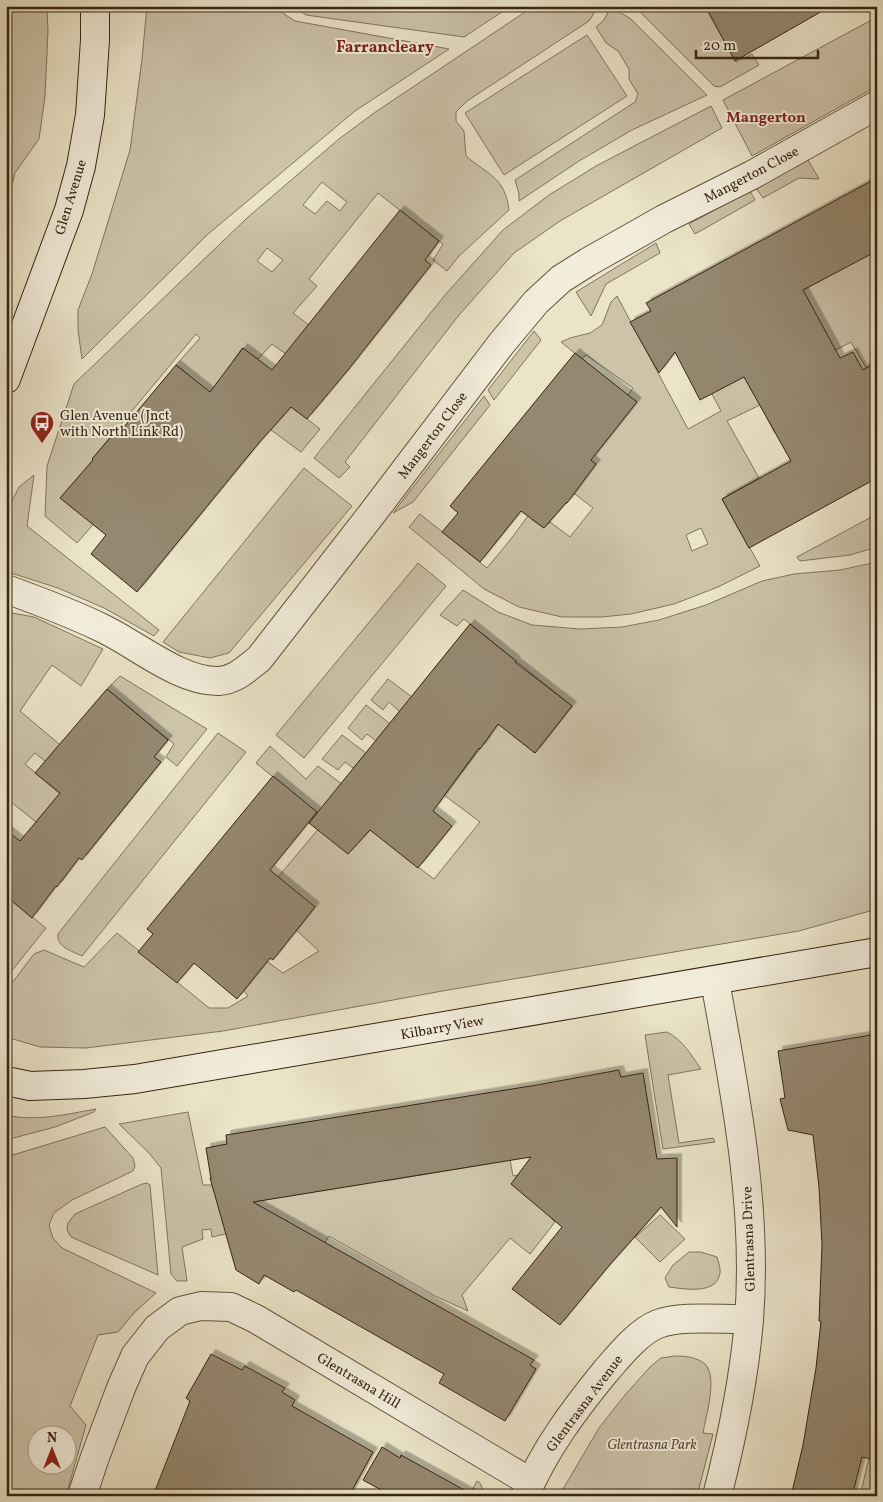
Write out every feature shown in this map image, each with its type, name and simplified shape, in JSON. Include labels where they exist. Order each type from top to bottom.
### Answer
[{"type":"street","name":"Glen Avenue","points":[[6,379],[69,210],[81,166],[90,115],[95,40],[95,6]]},
{"type":"street","name":"Mangerton Close","points":[[6,589],[48,604],[104,629],[176,670],[203,679],[220,681],[235,677],[259,659],[501,344],[536,302],[561,279],[664,219],[752,175],[877,105]]},
{"type":"street","name":"Kilbarry View","points":[[6,1081],[30,1086],[84,1084],[135,1079],[877,952]]},
{"type":"street","name":"Glentrasna Drive","points":[[715,981],[744,1150],[749,1206],[751,1269],[749,1319],[742,1381],[731,1439],[717,1496]]},
{"type":"street","name":"Glentrasna Hill","points":[[82,1496],[121,1388],[135,1356],[157,1328],[180,1311],[202,1306],[231,1307],[256,1319],[528,1489]]},
{"type":"street","name":"Glentrasna Avenue","points":[[528,1489],[564,1425],[621,1353],[638,1337],[657,1324],[678,1319],[749,1319]]},
{"type":"green space","points":[[6,6],[45,6],[48,30],[45,96],[39,139],[15,173],[6,209]]},
{"type":"green space","points":[[147,6],[281,6],[284,14],[295,21],[449,49],[355,111],[207,235],[82,359],[78,330],[78,310],[92,274],[130,150]]},
{"type":"green space","points":[[297,6],[511,6],[464,37],[306,15]]},
{"type":"green space","points":[[534,6],[591,6],[594,13],[589,21],[467,101],[456,112],[456,121],[464,131],[466,156],[499,183],[504,190],[509,210],[459,256],[447,271],[433,260],[443,244],[378,193],[309,279],[317,286],[293,313],[309,325],[286,354],[272,344],[258,359],[242,348],[233,361],[235,364],[210,394],[199,385],[189,397],[199,407],[155,461],[119,433],[130,420],[141,429],[174,385],[178,389],[189,375],[176,365],[200,338],[196,334],[92,459],[102,467],[111,456],[133,474],[126,487],[77,543],[45,516],[47,466],[74,384],[247,218],[339,139],[374,113]],"holes":[[[322,182],[347,202],[340,211],[327,201],[315,214],[303,205]],[[267,248],[283,260],[272,272],[257,261]],[[69,488],[83,500],[75,510],[61,498]]]},
{"type":"green space","points":[[634,6],[705,6],[736,62],[752,54],[759,65],[720,87],[714,86]]},
{"type":"green space","points":[[611,7],[631,19],[707,95],[632,130],[579,161],[519,201],[515,180],[635,102],[638,94],[629,79],[629,69],[618,51],[606,43],[596,27],[604,20]]},
{"type":"green space","points":[[877,17],[877,86],[752,156],[723,100]]},
{"type":"green space","points":[[587,35],[627,96],[504,175],[465,113]]},
{"type":"green space","points":[[711,106],[722,128],[560,221],[514,253],[459,315],[345,462],[350,467],[339,478],[314,458],[445,295],[503,230],[549,195],[596,166]]},
{"type":"green space","points":[[808,160],[819,179],[799,178],[763,198],[756,188]]},
{"type":"green space","points":[[750,191],[755,200],[695,234],[689,224]]},
{"type":"green space","points":[[656,243],[660,253],[606,284],[591,316],[576,292]]},
{"type":"green space","points":[[877,250],[877,362],[866,368],[851,342],[785,377],[783,428],[775,433],[760,405],[727,421],[759,478],[722,499],[760,566],[718,587],[674,604],[631,614],[602,617],[562,617],[519,607],[484,589],[409,527],[420,514],[487,568],[533,509],[532,520],[544,528],[550,522],[570,537],[593,508],[562,484],[633,388],[586,355],[582,359],[561,342],[590,333],[602,325],[611,302],[617,296],[688,429],[721,411],[698,368],[815,313],[803,290]],"holes":[[[701,528],[708,544],[692,551],[686,535]]]},
{"type":"green space","points":[[534,331],[541,340],[494,400],[488,390]]},
{"type":"green space","points":[[484,396],[490,405],[413,502],[393,513]]},
{"type":"green space","points":[[280,398],[320,429],[301,452],[267,427]]},
{"type":"green space","points":[[304,468],[352,506],[229,653],[210,658],[179,652],[163,642]]},
{"type":"green space","points":[[34,475],[27,526],[159,630],[154,636],[104,608],[58,588],[11,573],[6,566],[6,513],[19,487]]},
{"type":"green space","points":[[877,514],[877,547],[850,555],[800,561],[797,557]]},
{"type":"green space","points":[[877,562],[877,909],[799,931],[448,990],[223,1031],[86,1048],[40,1047],[6,1037],[6,991],[34,954],[44,950],[84,967],[117,933],[209,1008],[228,1008],[248,996],[243,990],[243,944],[283,973],[319,951],[296,930],[278,877],[326,820],[256,763],[270,746],[306,779],[318,766],[343,785],[418,867],[434,879],[480,822],[444,795],[490,736],[480,727],[522,713],[507,731],[535,753],[572,706],[464,619],[457,626],[440,615],[463,590],[498,612],[532,625],[580,629],[622,627],[659,620],[706,605],[762,581],[794,574],[840,570]]},
{"type":"green space","points":[[418,563],[446,586],[304,758],[276,735]]},
{"type":"green space","points":[[6,612],[34,617],[103,649],[81,686],[52,665],[20,711],[65,749],[51,766],[35,753],[25,764],[60,794],[36,822],[6,798]]},
{"type":"green space","points":[[120,676],[207,729],[177,766],[166,757],[174,744],[107,689]]},
{"type":"green space","points":[[388,679],[420,703],[407,718],[389,702],[383,710],[371,700]]},
{"type":"green space","points":[[366,705],[398,730],[384,747],[367,734],[362,740],[348,728]]},
{"type":"green space","points":[[218,733],[246,752],[82,956],[65,948],[59,942],[58,934]]},
{"type":"green space","points":[[342,735],[374,759],[353,768],[345,762],[338,770],[322,759]]},
{"type":"green space","points":[[6,896],[46,928],[6,978]]},
{"type":"green space","points":[[667,1032],[682,1044],[701,1069],[668,1075],[679,1143],[713,1138],[715,1142],[663,1149],[645,1035]]},
{"type":"green space","points":[[96,1109],[94,1112],[55,1127],[6,1140],[6,1115],[28,1118],[63,1115]]},
{"type":"green space","points":[[188,1112],[203,1185],[213,1185],[235,1205],[335,1188],[381,1157],[385,1181],[486,1164],[505,1133],[513,1176],[540,1171],[580,1187],[550,1217],[555,1222],[530,1254],[510,1238],[462,1295],[468,1311],[435,1296],[329,1236],[318,1254],[291,1239],[287,1220],[212,1237],[211,1229],[202,1230],[203,1239],[182,1247],[187,1281],[177,1281],[171,1274],[161,1168],[149,1153],[119,1124]]},
{"type":"green space","points":[[105,1127],[133,1158],[135,1166],[133,1171],[72,1200],[54,1213],[49,1225],[53,1238],[62,1248],[156,1293],[135,1312],[118,1332],[98,1335],[70,1406],[86,1425],[78,1453],[78,1424],[28,1424],[28,1474],[72,1474],[66,1496],[6,1496],[6,1157]]},
{"type":"green space","points":[[147,1183],[150,1185],[158,1275],[71,1237],[67,1230],[68,1223],[75,1214]]},
{"type":"green space","points":[[660,1215],[685,1239],[660,1262],[635,1237]]},
{"type":"green space","points":[[689,1252],[701,1252],[717,1257],[720,1273],[718,1280],[713,1285],[699,1289],[669,1287],[665,1278],[673,1265]]},
{"type":"green space","name":"Glentrasna Park","points":[[675,1356],[691,1357],[702,1362],[709,1370],[711,1378],[710,1397],[703,1433],[713,1434],[697,1496],[559,1496],[599,1428],[625,1395],[650,1367],[661,1358]]},
{"type":"green space","points":[[869,1458],[877,1460],[877,1496],[860,1496]]},
{"type":"green space","points":[[477,1481],[480,1483],[486,1496],[469,1496]]},
{"type":"building","points":[[705,6],[831,6],[735,61]]},
{"type":"building","points":[[877,178],[877,251],[803,290],[840,358],[853,352],[863,370],[877,362],[877,478],[749,548],[722,499],[791,461],[744,377],[700,400],[675,352],[659,373],[630,322],[651,311],[646,303]]},
{"type":"building","points":[[400,210],[439,241],[425,260],[431,265],[307,419],[291,407],[258,444],[137,592],[91,554],[106,535],[60,498],[116,431],[119,433],[176,365],[210,392],[243,348],[272,370]]},
{"type":"building","points":[[575,353],[637,402],[591,460],[596,464],[567,503],[544,528],[521,511],[480,562],[442,532],[458,513],[450,506]]},
{"type":"building","points":[[470,624],[572,706],[535,753],[498,724],[433,811],[452,826],[418,868],[370,830],[348,854],[309,823]]},
{"type":"building","points":[[107,689],[168,740],[154,757],[161,762],[82,860],[79,858],[32,918],[6,896],[6,830],[20,841],[60,793],[35,773]]},
{"type":"building","points":[[273,776],[317,812],[270,870],[315,907],[273,960],[270,958],[237,999],[194,963],[177,983],[138,952],[153,934],[147,929]]},
{"type":"building","points":[[877,1034],[877,1142],[872,1142],[877,1189],[877,1356],[871,1415],[877,1416],[877,1460],[862,1457],[852,1496],[791,1496],[803,1445],[816,1368],[821,1321],[819,1321],[822,1245],[819,1187],[813,1135],[788,1130],[780,1099],[785,1098],[778,1051]]},
{"type":"building","points":[[619,1070],[621,1077],[643,1073],[657,1159],[677,1158],[677,1227],[661,1207],[560,1325],[512,1289],[562,1227],[511,1184],[531,1157],[253,1202],[534,1360],[530,1365],[536,1369],[505,1421],[439,1383],[444,1374],[296,1290],[294,1292],[264,1275],[259,1284],[236,1270],[210,1178],[206,1148],[227,1144],[226,1135]]},
{"type":"building","points":[[211,1354],[242,1370],[245,1366],[285,1388],[282,1392],[295,1400],[292,1406],[373,1452],[349,1496],[153,1496],[190,1401],[186,1398]]},
{"type":"building","points":[[382,1447],[400,1458],[401,1455],[475,1496],[392,1496],[363,1480]]},
{"type":"place","name":"Glen Avenue (Jnct with North Link Rd)","points":[[42,444]]},
{"type":"district","name":"Farrancleary","points":[[385,46]]},
{"type":"district","name":"Mangerton","points":[[766,117]]}]
